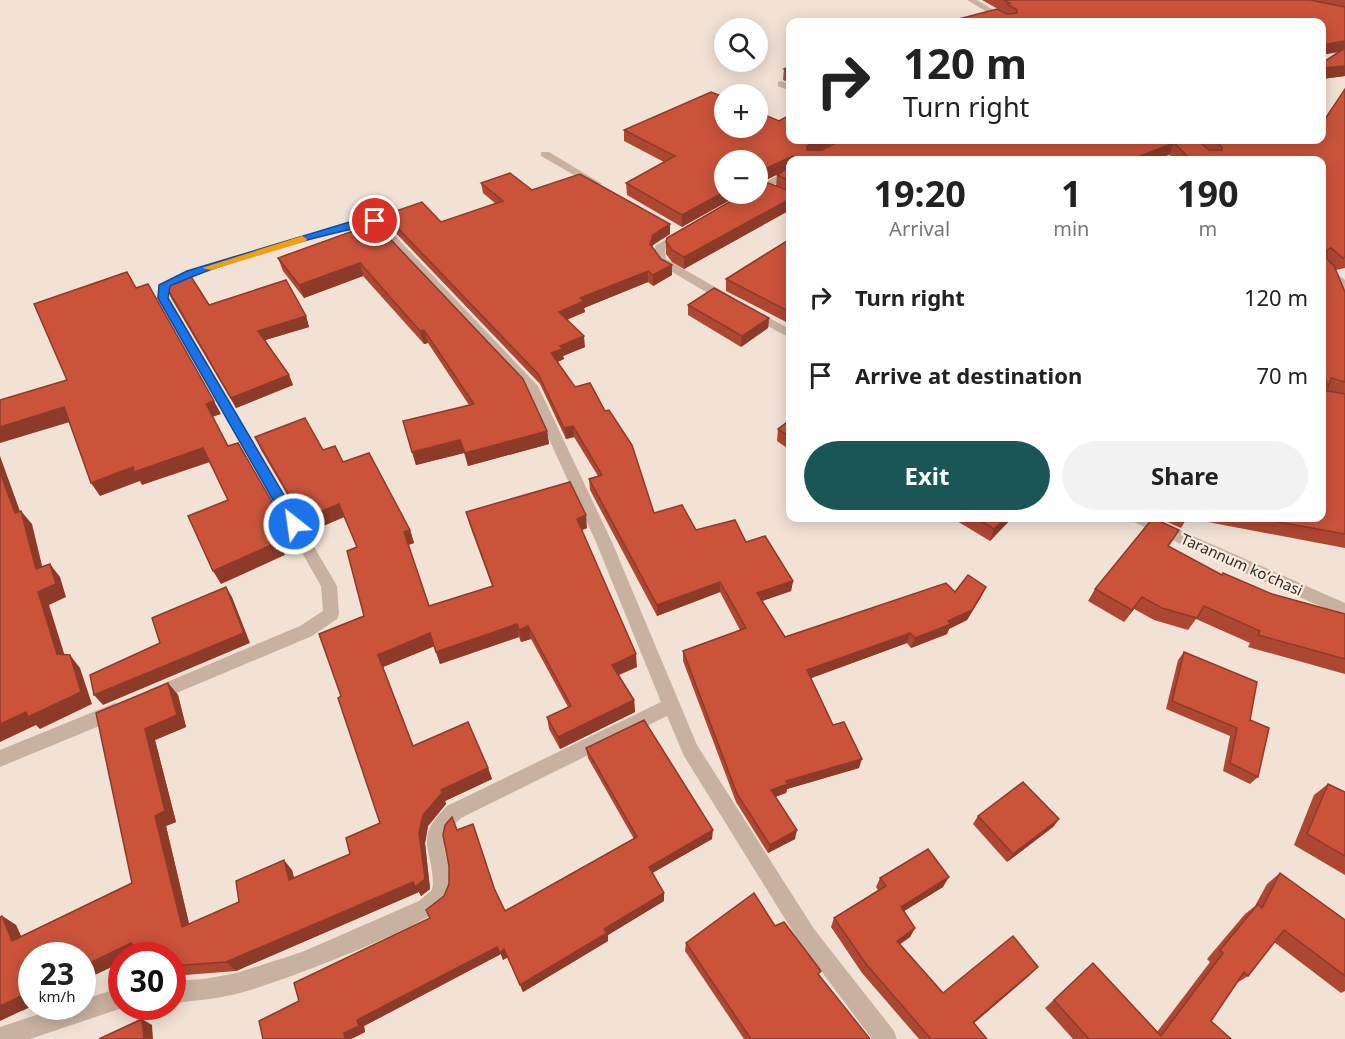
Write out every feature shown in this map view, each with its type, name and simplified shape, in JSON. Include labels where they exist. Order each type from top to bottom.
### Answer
[{"type":"street","points":[[971,0],[1003,18]]},
{"type":"street","points":[[545,154],[604,189]]},
{"type":"street","points":[[768,184],[786,174]]},
{"type":"street","points":[[768,191],[782,195]]},
{"type":"street","points":[[0,759],[306,631],[331,615],[329,586],[163,298],[165,285],[190,273],[334,230],[375,221],[533,389],[603,542],[690,750],[807,936],[886,1039]]},
{"type":"street","points":[[682,231],[660,247],[658,255],[661,261],[786,332]]},
{"type":"street","points":[[1326,269],[1345,286]]},
{"type":"street","name":"Tarannum koʻchasi","points":[[1147,522],[1345,610]]},
{"type":"street","points":[[186,992],[254,981],[426,908],[440,896],[443,882],[433,842],[440,824],[454,813],[671,706]]},
{"type":"street","points":[[0,1038],[108,1003]]},
{"type":"building","points":[[1004,0],[1310,0],[1345,7],[1345,41],[1326,44],[1326,18],[962,18],[997,9],[1007,14],[1017,13],[1017,10],[1007,4],[1010,3]]},
{"type":"building","points":[[1345,48],[1345,66],[1326,68],[1326,60]]},
{"type":"building","points":[[1345,89],[1345,257],[1343,258],[1331,248],[1327,250],[1327,259],[1334,266],[1345,292],[1345,382],[1331,378],[1328,387],[1326,380],[1326,156],[1187,156],[1175,144],[1202,144],[1209,150],[1222,150],[1219,144],[1326,144],[1326,118]]},
{"type":"building","points":[[711,92],[714,93],[714,138],[768,138],[768,116],[779,121],[786,117],[786,144],[811,144],[807,146],[807,150],[822,150],[834,144],[1171,144],[1140,156],[786,156],[786,159],[768,167],[768,150],[714,150],[714,197],[682,215],[626,183],[675,156],[624,130]]},
{"type":"building","points":[[786,169],[786,179],[777,175]]},
{"type":"building","points":[[510,173],[532,190],[580,174],[670,224],[653,235],[650,244],[661,259],[672,265],[653,275],[648,271],[580,298],[584,301],[559,312],[584,336],[560,346],[563,349],[551,353],[575,387],[590,383],[605,411],[609,410],[632,445],[654,513],[682,505],[696,530],[735,520],[746,542],[765,536],[793,581],[757,593],[785,637],[946,583],[955,592],[968,575],[986,587],[972,610],[948,621],[951,624],[915,638],[910,633],[807,670],[833,725],[844,722],[862,759],[786,781],[788,784],[771,790],[797,830],[770,845],[737,794],[683,651],[746,628],[720,582],[657,605],[589,479],[602,475],[573,426],[564,428],[538,374],[390,220],[395,218],[390,213],[422,202],[441,222],[503,201],[481,183]]},
{"type":"building","points":[[768,183],[786,190],[786,201],[684,257],[672,250],[666,242],[667,238],[726,204],[768,204]]},
{"type":"building","points":[[375,223],[523,379],[547,431],[465,453],[460,440],[412,452],[403,421],[474,404],[424,330],[420,331],[360,263],[299,285],[278,258]]},
{"type":"building","points":[[786,242],[786,310],[726,279]]},
{"type":"building","points":[[127,272],[136,288],[148,284],[214,401],[206,404],[228,446],[238,443],[286,526],[273,531],[278,542],[213,571],[188,516],[228,500],[203,448],[134,472],[133,467],[91,483],[64,407],[0,427],[0,400],[67,380],[34,304]]},
{"type":"building","points":[[190,275],[209,305],[286,280],[306,316],[258,331],[289,375],[231,398],[167,288],[168,282]]},
{"type":"building","points":[[714,288],[769,318],[742,336],[688,305]]},
{"type":"building","points":[[1326,391],[1345,394],[1345,534],[1278,522],[1326,522]]},
{"type":"building","points":[[305,418],[323,450],[335,446],[343,462],[369,453],[410,530],[404,532],[429,606],[493,586],[466,512],[570,482],[586,515],[577,519],[636,654],[612,665],[634,700],[558,737],[547,717],[571,706],[528,626],[519,630],[517,624],[436,652],[430,633],[378,655],[413,746],[468,722],[488,768],[441,790],[442,793],[423,815],[419,833],[425,879],[415,887],[413,882],[226,962],[186,965],[186,942],[108,942],[108,954],[96,960],[96,942],[18,942],[18,998],[0,1006],[0,917],[2,916],[12,941],[132,883],[96,713],[168,683],[177,715],[145,729],[165,811],[155,816],[182,927],[239,902],[236,881],[284,860],[289,880],[350,854],[346,838],[380,823],[338,698],[341,696],[319,634],[364,616],[347,551],[357,547],[339,504],[303,519],[255,437]]},
{"type":"building","points":[[786,423],[786,434],[778,429]]},
{"type":"building","points":[[0,472],[15,513],[21,511],[36,569],[50,564],[56,584],[38,592],[57,654],[70,655],[81,692],[28,717],[26,712],[0,724]]},
{"type":"building","points":[[983,522],[1001,522],[994,529]]},
{"type":"building","points":[[1150,522],[1162,522],[1179,530],[1168,546],[1222,575],[1223,573],[1272,594],[1345,614],[1345,659],[1258,635],[1260,631],[1204,606],[1197,618],[1162,608],[1142,597],[1132,610],[1095,589]]},
{"type":"building","points":[[226,587],[244,633],[94,695],[90,675],[160,643],[152,618]]},
{"type":"building","points":[[1184,652],[1257,682],[1250,720],[1269,728],[1258,777],[1230,763],[1237,728],[1172,701]]},
{"type":"building","points":[[644,720],[713,830],[649,867],[664,893],[604,929],[607,933],[520,985],[504,949],[500,953],[497,947],[357,1020],[359,1026],[344,1033],[345,1039],[263,1039],[259,1021],[299,1001],[294,983],[430,918],[426,910],[444,896],[449,884],[449,866],[443,835],[445,825],[452,817],[457,830],[473,824],[494,888],[505,911],[637,837],[586,748]]},
{"type":"building","points":[[1023,782],[1059,819],[1013,854],[978,816]]},
{"type":"building","points":[[1328,784],[1345,792],[1345,856],[1307,834]]},
{"type":"building","points":[[928,849],[949,877],[901,907],[915,928],[897,941],[943,993],[1013,936],[1038,967],[973,1022],[987,1039],[931,1039],[866,964],[834,918],[886,886],[880,878]]},
{"type":"building","points":[[1280,873],[1345,920],[1345,976],[1284,930],[1248,976],[1244,972],[1211,1021],[1231,1039],[1089,1039],[1054,1000],[1093,963],[1161,1036],[1223,953],[1220,950],[1258,904],[1262,908]]},
{"type":"building","points":[[754,893],[775,926],[784,922],[821,971],[818,974],[870,1039],[751,1039],[686,943]]},
{"type":"building","points":[[140,1020],[142,1020],[144,1039],[99,1039]]},
{"type":"slow traffic","points":[[208,268],[302,239]]},
{"type":"route","points":[[294,524],[163,298],[165,285],[190,273],[356,223],[375,221]]}]
